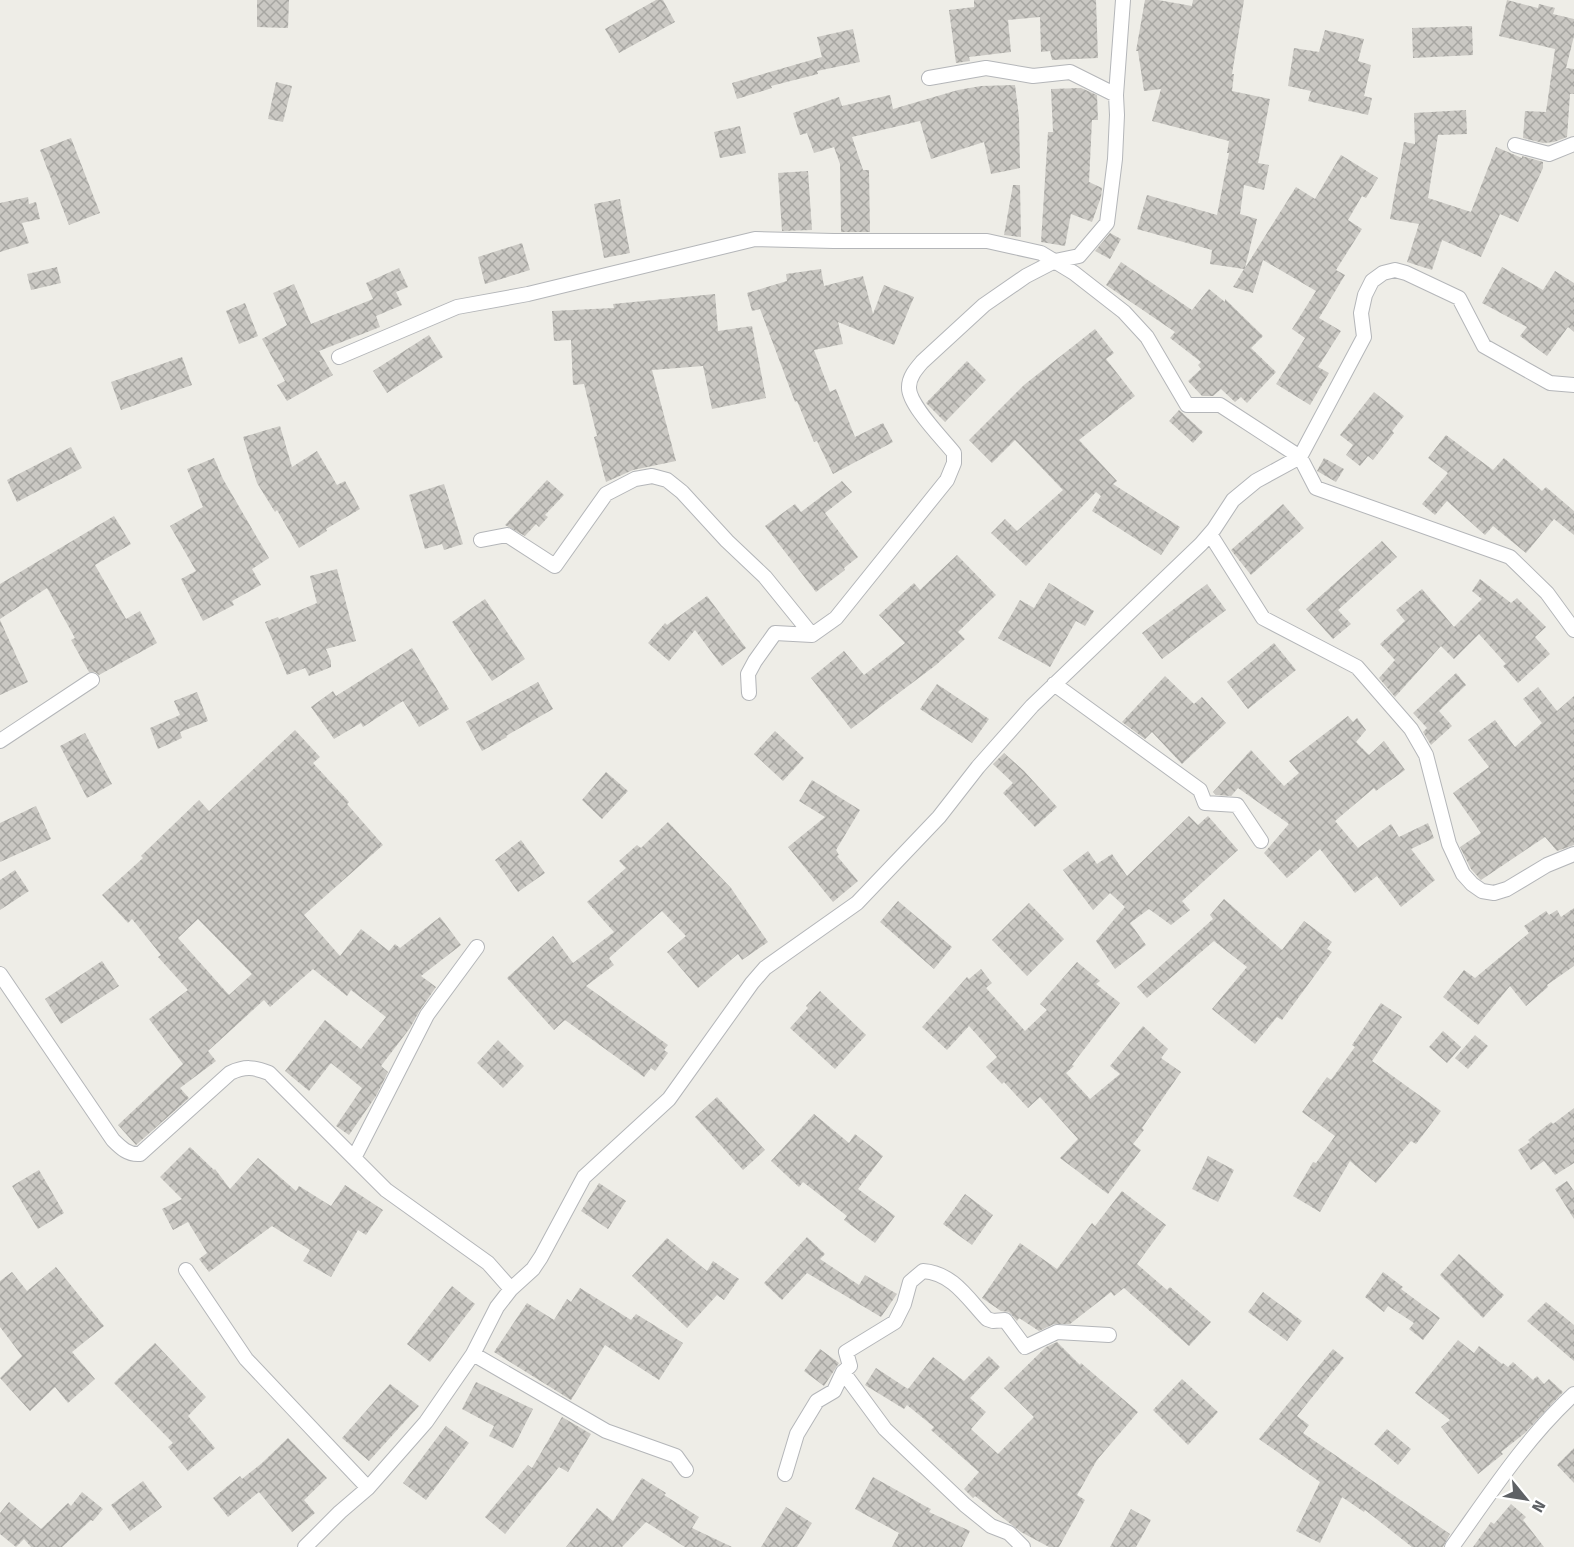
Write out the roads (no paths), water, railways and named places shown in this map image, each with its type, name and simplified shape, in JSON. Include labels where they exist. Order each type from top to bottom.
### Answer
[{"type":"street","points":[[749,693],[748,674],[775,633],[812,635],[837,618],[947,480],[954,463],[954,453],[913,402],[908,389],[913,373],[922,362],[984,306],[1026,276],[1055,261],[1079,256],[1107,223],[1115,159],[1118,114],[1116,95],[1123,0]]},
{"type":"street","points":[[929,78],[986,68],[1033,76],[1070,72],[1116,95]]},
{"type":"street","points":[[1515,144],[1549,154],[1574,144]]},
{"type":"street","points":[[339,357],[457,307],[528,294],[755,239],[987,241],[1041,253],[1074,273],[1124,312],[1147,337],[1187,405],[1220,405],[1300,457],[1316,488],[1510,557],[1547,593],[1574,630]]},
{"type":"street","points":[[305,1547],[368,1488],[426,1422],[473,1354],[497,1306],[511,1289],[533,1269],[541,1257],[584,1177],[669,1099],[752,983],[774,962],[857,903],[939,817],[978,767],[1032,706],[1171,574],[1210,534],[1233,500],[1256,481],[1300,457],[1364,337],[1361,313],[1371,281],[1383,273],[1395,270],[1459,298],[1484,346],[1550,382],[1574,385]]},
{"type":"street","points":[[481,540],[507,535],[555,566],[606,494],[634,478],[652,476],[667,480],[682,492],[727,541],[765,577],[812,635]]},
{"type":"street","points":[[1210,534],[1263,618],[1357,667],[1411,729],[1426,755],[1449,844],[1463,874],[1472,884],[1482,891],[1494,893],[1507,889],[1547,865],[1574,854]]},
{"type":"street","points":[[0,741],[92,680]]},
{"type":"street","points":[[1054,684],[1200,790],[1205,803],[1237,805],[1261,842]]},
{"type":"street","points":[[354,1158],[427,1015],[477,947]]},
{"type":"street","points":[[0,974],[113,1140],[123,1150],[132,1155],[140,1154],[230,1073],[243,1067],[256,1068],[269,1073],[386,1190],[488,1263],[511,1289]]},
{"type":"street","points":[[186,1270],[246,1359],[368,1488]]},
{"type":"street","points":[[785,1474],[796,1434],[818,1401],[834,1391],[843,1372],[850,1366],[846,1352],[895,1322],[904,1304],[910,1282],[923,1271],[949,1278],[987,1319],[1005,1320],[1025,1347],[1057,1332],[1109,1335]]},
{"type":"street","points":[[473,1354],[606,1431],[676,1456],[686,1470]]},
{"type":"street","points":[[843,1372],[885,1429],[965,1505],[991,1526],[1009,1533],[1023,1547]]},
{"type":"street","points":[[1452,1547],[1498,1482],[1551,1415],[1574,1394]]}]
